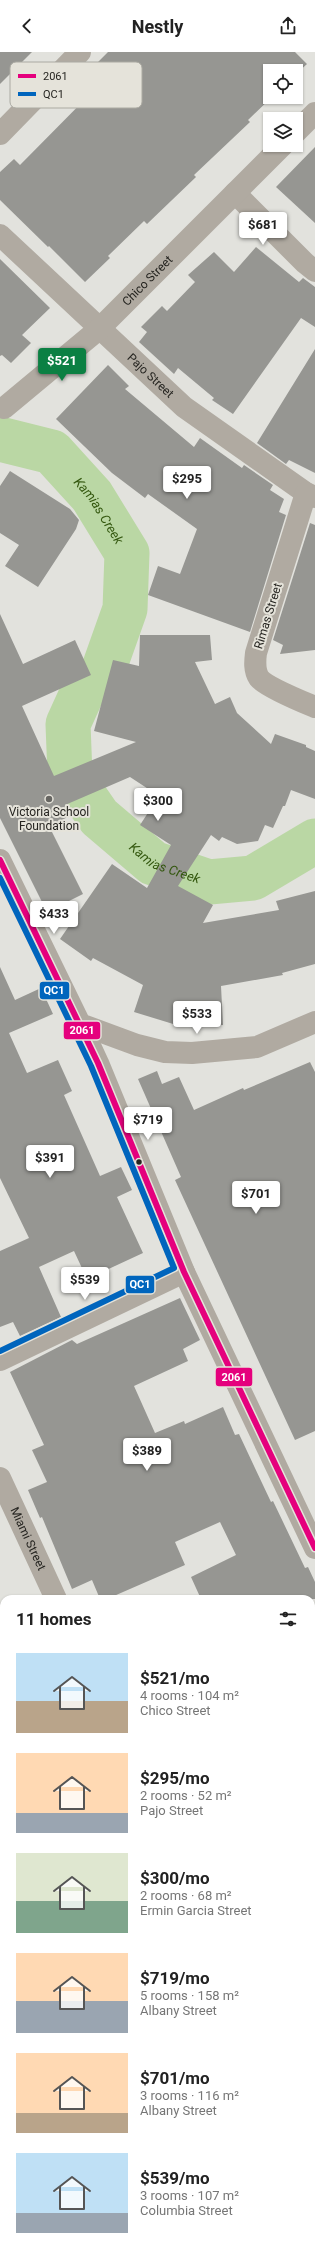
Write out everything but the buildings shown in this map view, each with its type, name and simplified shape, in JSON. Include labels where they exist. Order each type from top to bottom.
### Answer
[{"type":"street","points":[[70,62],[80,52]]},
{"type":"street","points":[[0,134],[25,108]]},
{"type":"street","points":[[303,125],[315,113]]},
{"type":"street","name":"Chico Street","points":[[4,408],[99,329],[276,152]]},
{"type":"street","points":[[235,193],[305,264],[315,271]]},
{"type":"street","name":"Pajo Street","points":[[0,236],[184,407],[310,495]]},
{"type":"street","name":"Rimas Street","points":[[310,495],[256,653],[255,665],[259,678],[269,685],[315,707]]},
{"type":"street","points":[[0,860],[98,1063],[184,1272],[315,1548]]},
{"type":"street","points":[[80,1024],[137,1045],[165,1052],[192,1053],[257,1047],[315,1022]]},
{"type":"street","points":[[0,1360],[184,1272]]},
{"type":"street","name":"Miami Street","points":[[0,1478],[54,1595]]},
{"type":"waterway","name":"Kamias Creek","points":[[0,439],[52,452],[92,496],[127,553],[125,609],[103,671],[83,691],[68,724],[70,775],[99,817],[153,863],[209,882],[253,878],[315,841]]},
{"type":"transit line","name":"2061","points":[[0,860],[98,1063],[184,1272],[315,1548]]},
{"type":"transit line","name":"QC1","points":[[0,878],[91,1066],[174,1268],[0,1351]]},
{"type":"place","name":"Victoria School Foundation","points":[[49,799]]}]
